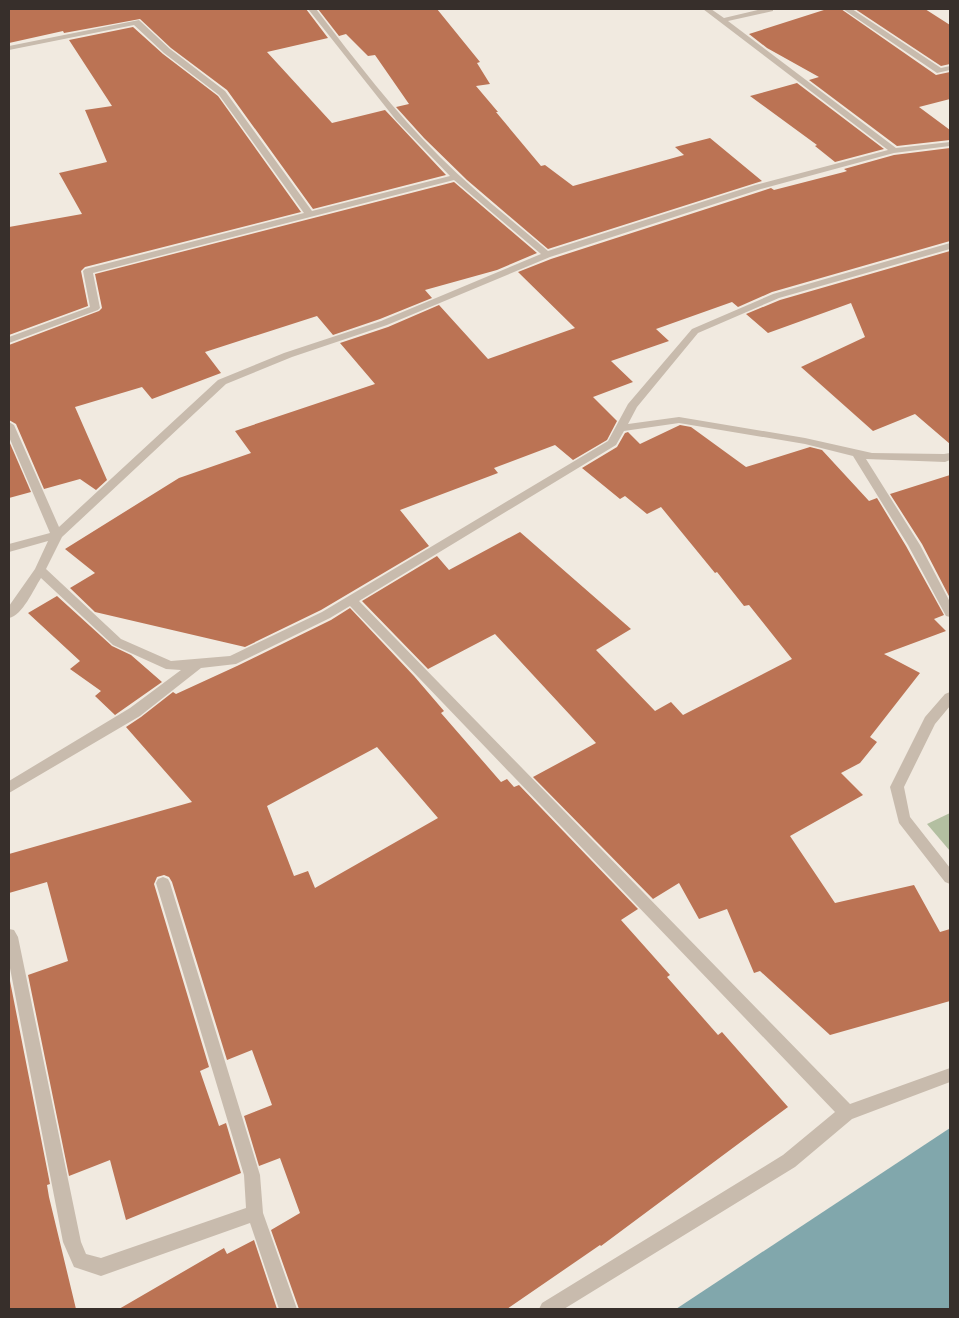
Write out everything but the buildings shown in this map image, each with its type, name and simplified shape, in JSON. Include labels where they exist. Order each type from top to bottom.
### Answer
[{"type":"street","points":[[312,9],[411,130],[456,177],[547,255]]},
{"type":"street","points":[[706,9],[724,20],[763,52],[830,100],[894,151]]},
{"type":"street","points":[[724,20],[770,9]]},
{"type":"street","points":[[847,9],[940,71],[950,68]]},
{"type":"street","points":[[9,48],[135,19],[167,52],[222,93],[309,214]]},
{"type":"street","points":[[9,614],[18,604],[40,570],[58,535],[222,382],[288,355],[384,324],[547,255],[758,187],[894,151],[950,144]]},
{"type":"street","points":[[9,340],[95,308],[88,271],[456,177]]},
{"type":"street","points":[[40,570],[118,642],[170,666],[232,661],[326,615],[612,443],[632,406],[695,331],[776,296],[950,246]]},
{"type":"street","points":[[620,428],[678,420],[805,441],[872,456],[945,458],[950,456]]},
{"type":"street","points":[[9,427],[58,535]]},
{"type":"street","points":[[857,453],[914,545],[950,613]]},
{"type":"street","points":[[9,548],[58,535]]},
{"type":"street","points":[[351,600],[559,817],[847,1112]]},
{"type":"street","points":[[9,788],[135,712],[199,664]]},
{"type":"street","points":[[950,697],[930,721],[896,787],[904,819],[950,878]]},
{"type":"street","points":[[163,883],[252,1175],[255,1213],[288,1309]]},
{"type":"street","points":[[9,935],[11,937],[72,1242],[80,1260],[101,1267],[255,1213]]},
{"type":"street","points":[[548,1309],[789,1161],[847,1112],[950,1075]]},
{"type":"green space","points":[[950,813],[950,851],[927,824]]},
{"type":"water","points":[[950,1128],[950,1309],[676,1309]]}]
